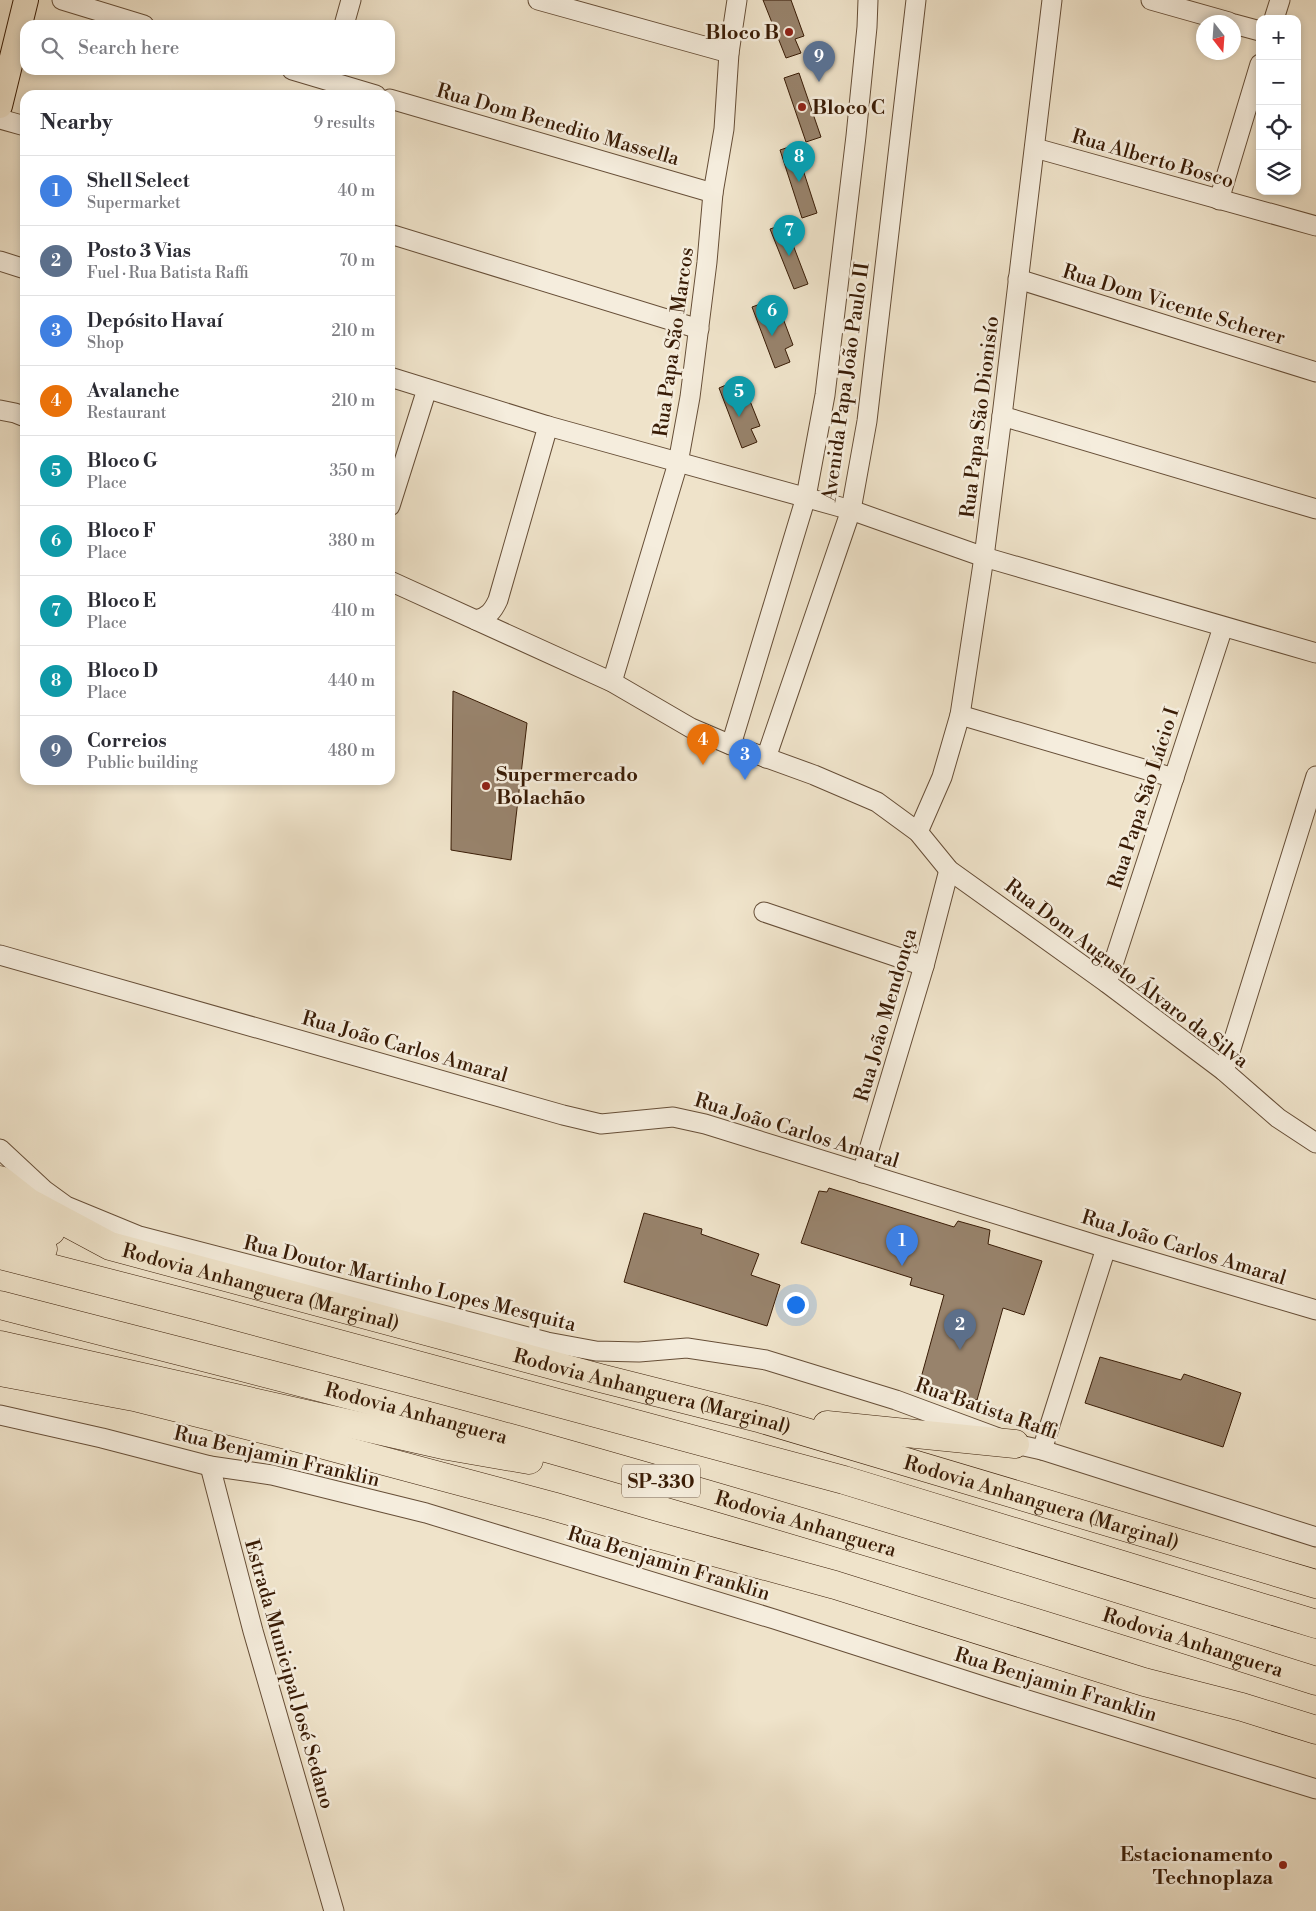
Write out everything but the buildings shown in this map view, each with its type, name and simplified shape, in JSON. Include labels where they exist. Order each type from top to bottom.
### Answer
[{"type":"highway","name":"Rodovia Anhanguera (Marginal)","points":[[0,1180],[28,1202],[110,1246],[590,1375],[762,1419],[1242,1560],[1316,1584]]},
{"type":"highway","points":[[0,1210],[80,1242],[110,1246]]},
{"type":"highway","points":[[0,1234],[202,1307]]},
{"type":"highway","name":"SP-330","points":[[0,1255],[202,1307],[844,1480],[1316,1624]]},
{"type":"highway","name":"Rodovia Anhanguera","points":[[0,1305],[529,1444],[777,1514],[1042,1594],[1316,1681]]},
{"type":"highway","points":[[0,1345],[448,1446],[552,1464],[777,1514]]},
{"type":"highway","points":[[0,1362],[80,1378],[116,1388],[134,1397]]},
{"type":"highway","points":[[0,1372],[134,1397],[294,1437],[552,1506],[835,1585],[1144,1682],[1242,1707],[1316,1730]]},
{"type":"highway","points":[[762,1419],[1015,1444]]},
{"type":"main road","points":[[21,20],[26,0]]},
{"type":"main road","points":[[0,106],[20,24]]},
{"type":"street","points":[[62,0],[128,20]]},
{"type":"street","points":[[345,20],[351,0]]},
{"type":"street","points":[[538,0],[729,53]]},
{"type":"street","name":"Rua Papa São Marcos","points":[[612,682],[678,463],[690,397],[714,193],[724,129],[729,53],[737,0]]},
{"type":"street","name":"Avenida Papa João Paulo II","points":[[731,745],[806,497],[825,396],[856,136],[868,0]]},
{"type":"street","name":"Avenida Papa João Paulo II","points":[[766,758],[851,510],[867,421],[916,0]]},
{"type":"street","name":"Rua Papa São Dionisío","points":[[918,832],[942,777],[960,714],[984,558],[1052,0]]},
{"type":"street","points":[[1151,0],[1204,15]]},
{"type":"street","points":[[1275,15],[1280,0]]},
{"type":"street","points":[[1241,26],[1256,30]]},
{"type":"street","points":[[307,75],[357,90]]},
{"type":"street","points":[[1219,200],[1256,77]]},
{"type":"street","name":"Rua Dom Benedito Massella","points":[[395,100],[714,193]]},
{"type":"street","points":[[0,119],[20,125]]},
{"type":"street","name":"Rua Alberto Bosco","points":[[1035,148],[1316,226]]},
{"type":"street","points":[[395,236],[698,329]]},
{"type":"street","points":[[0,261],[20,267]]},
{"type":"street","name":"Rua Dom Vicente Scherer","points":[[1018,279],[1316,372]]},
{"type":"street","points":[[395,378],[548,426],[851,510],[984,558],[1316,653]]},
{"type":"street","points":[[395,490],[427,388]]},
{"type":"street","points":[[0,410],[20,416]]},
{"type":"street","points":[[1002,416],[1316,509]]},
{"type":"street","points":[[476,620],[493,612],[498,600],[548,426]]},
{"type":"street","name":"Rua Dom Augusto Álvaro da Silva","points":[[395,583],[612,682],[691,728],[731,745],[814,775],[877,802],[918,832],[949,870],[1107,983],[1224,1071],[1278,1118],[1316,1143]]},
{"type":"street","points":[[498,600],[498,616],[503,632]]},
{"type":"street","name":"Rua Papa São Lúcio I","points":[[1107,983],[1223,627]]},
{"type":"street","points":[[960,714],[1174,778]]},
{"type":"street","points":[[1224,1071],[1316,776]]},
{"type":"street","name":"Rua João Mendonça","points":[[862,1173],[924,966],[949,870]]},
{"type":"street","points":[[764,912],[924,966]]},
{"type":"street","name":"Rua João Carlos Amaral","points":[[0,954],[563,1115],[601,1124],[673,1117],[705,1124],[1106,1248],[1316,1310]]},
{"type":"street","name":"Rua Doutor Martinho Lopes Mesquita","points":[[0,1149],[44,1190],[66,1206],[112,1226],[172,1246],[547,1342],[596,1351],[639,1352]]},
{"type":"street","points":[[1042,1450],[1106,1248]]},
{"type":"street","name":"Rua Batista Raffi","points":[[639,1352],[687,1348],[766,1360],[896,1400],[1015,1444],[1042,1450],[1316,1538]]},
{"type":"street","name":"Rua Benjamin Franklin","points":[[0,1414],[210,1466],[272,1475],[426,1514],[774,1619],[995,1690],[1316,1789]]},
{"type":"street","name":"Estrada Municipal José Sedano","points":[[210,1466],[253,1631],[331,1902],[322,1911]]},
{"type":"place","name":"Bloco B","points":[[789,32]]},
{"type":"place","name":"Correios","points":[[819,82]]},
{"type":"place","name":"Bloco C","points":[[802,107]]},
{"type":"place","name":"Bloco D","points":[[799,182]]},
{"type":"place","name":"Bloco E","points":[[789,256]]},
{"type":"place","name":"Bloco F","points":[[772,336]]},
{"type":"place","name":"Bloco G","points":[[739,417]]},
{"type":"place","name":"Avalanche","points":[[703,765]]},
{"type":"place","name":"Depósito Havaí","points":[[745,780]]},
{"type":"place","name":"Supermercado Bolachão","points":[[486,786]]},
{"type":"place","name":"Shell Select","points":[[902,1266]]},
{"type":"place","name":"Posto 3 Vias","points":[[960,1350]]},
{"type":"place","name":"Estacionamento Technoplaza","points":[[1283,1865]]}]
